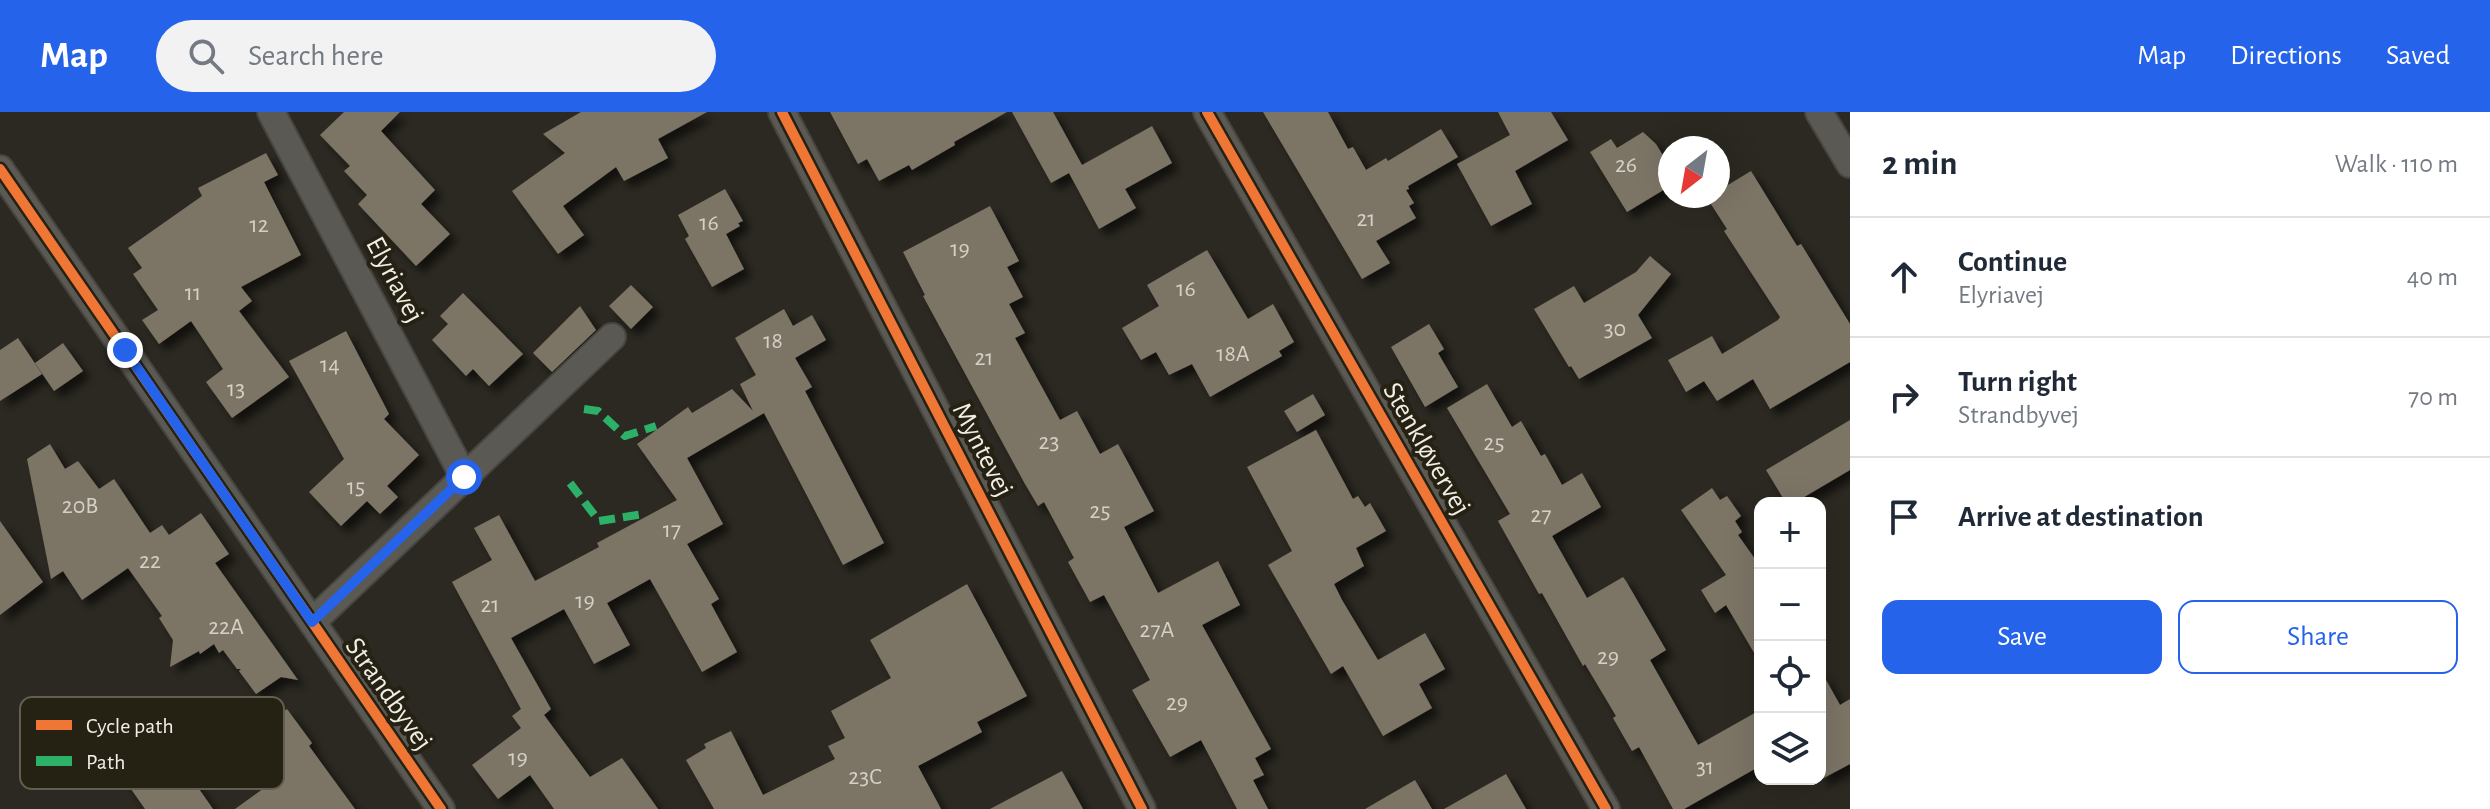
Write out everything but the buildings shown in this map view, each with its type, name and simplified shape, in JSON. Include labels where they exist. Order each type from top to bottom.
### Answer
[{"type":"street","name":"Elyriavej","points":[[271,112],[464,477]]},
{"type":"street","name":"Myntevej","points":[[782,112],[1142,809]]},
{"type":"street","name":"Stenkløvervej","points":[[1207,112],[1606,809]]},
{"type":"street","points":[[1819,112],[1850,164]]},
{"type":"street","name":"Strandbyvej","points":[[0,169],[441,809]]},
{"type":"street","points":[[312,622],[612,337]]},
{"type":"marked path","points":[[584,409],[598,411],[625,436],[656,426]]},
{"type":"marked path","points":[[570,483],[599,521],[643,514]]},
{"type":"cycle path","points":[[782,112],[1142,809]]},
{"type":"cycle path","points":[[1207,112],[1606,809]]},
{"type":"cycle path","points":[[0,169],[441,809]]},
{"type":"route","points":[[125,350],[312,622],[464,477]]}]
